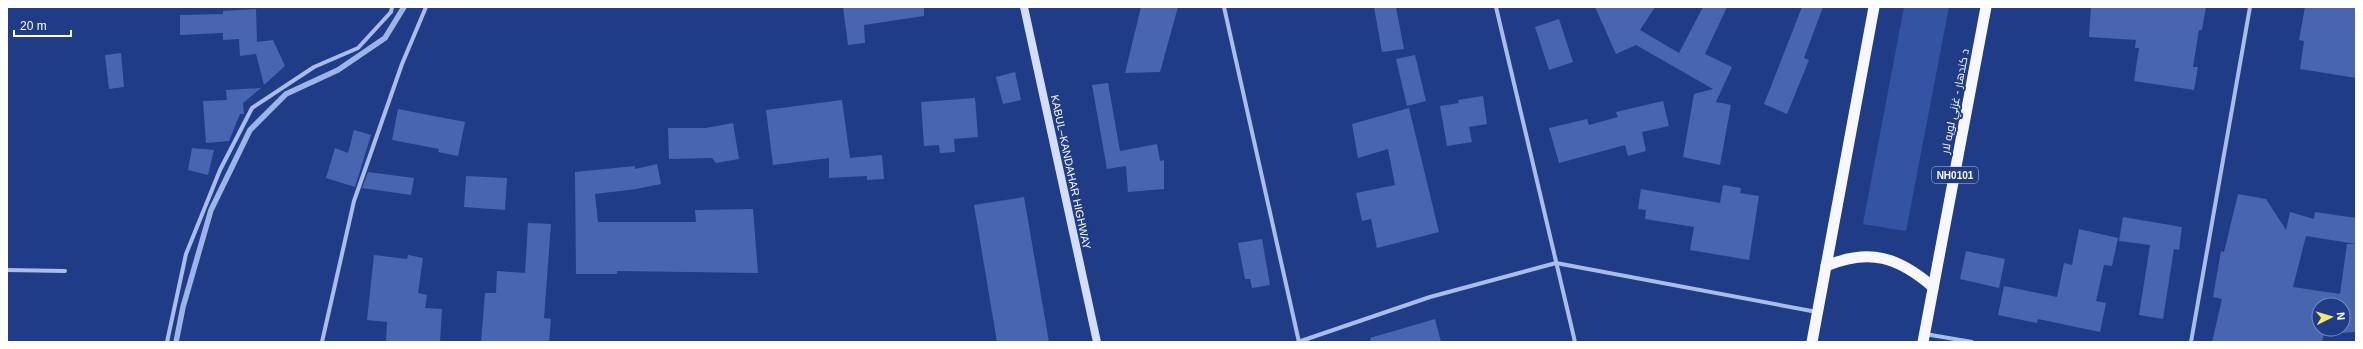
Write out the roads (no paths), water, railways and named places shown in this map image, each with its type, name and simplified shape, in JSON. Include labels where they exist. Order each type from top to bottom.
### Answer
[{"type":"highway","points":[[1812,342],[1874,7]]},
{"type":"highway","name":"د کندهار - غزني لويه لار","points":[[1924,338],[1986,7]]},
{"type":"highway","points":[[1826,266],[1847,257],[1870,256],[1894,262],[1914,271],[1933,288]]},
{"type":"main road","name":"KABUL–KANDAHAR HIGHWAY","points":[[1024,7],[1097,342]]},
{"type":"street","points":[[167,342],[186,254],[220,170],[252,108],[314,67],[358,48],[391,12],[392,7]]},
{"type":"street","points":[[322,342],[354,201],[402,64],[426,7]]},
{"type":"street","points":[[1224,7],[1298,342],[1430,297],[1556,263],[1817,312]]},
{"type":"street","points":[[1496,7],[1576,342]]},
{"type":"street","points":[[2191,342],[2250,7]]},
{"type":"street","points":[[7,270],[65,271]]},
{"type":"street","points":[[1924,338],[1972,342]]},
{"type":"waterway","points":[[176,342],[183,307],[211,210],[250,130],[286,94],[338,70],[385,38],[404,7]]}]
